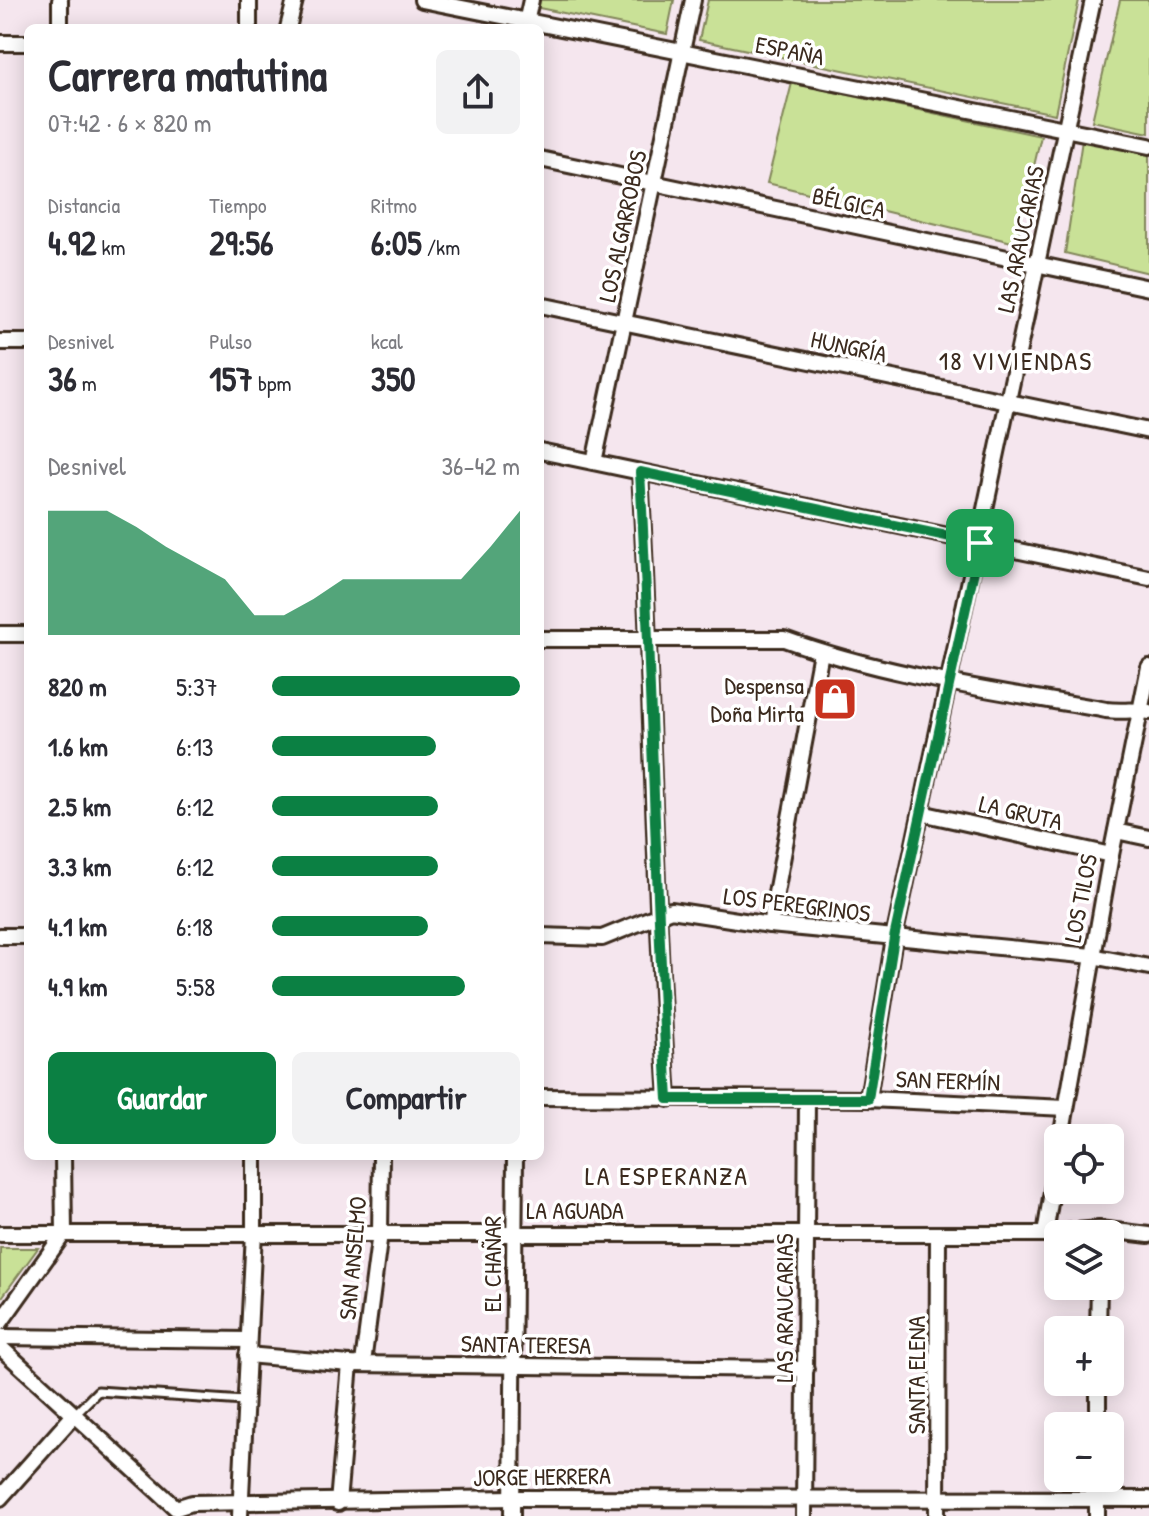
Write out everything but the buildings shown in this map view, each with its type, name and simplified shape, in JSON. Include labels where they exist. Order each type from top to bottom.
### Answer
[{"type":"street","points":[[60,0],[60,24]]},
{"type":"street","points":[[249,0],[249,24]]},
{"type":"street","points":[[289,24],[295,0]]},
{"type":"street","name":"ESPAÑA","points":[[422,0],[526,24]]},
{"type":"street","points":[[526,24],[531,0]]},
{"type":"street","name":"LOS ALGARROBOS","points":[[594,462],[693,0]]},
{"type":"street","name":"LAS ARAUCARIAS","points":[[868,1099],[894,938],[1093,0]]},
{"type":"street","name":"ESPAÑA","points":[[544,27],[682,51],[1149,146]]},
{"type":"street","points":[[0,43],[24,43]]},
{"type":"street","name":"BÉLGICA","points":[[544,160],[1149,288]]},
{"type":"street","name":"HUNGRÍA","points":[[544,306],[1149,431]]},
{"type":"street","points":[[0,342],[24,342]]},
{"type":"street","points":[[544,452],[1149,578]]},
{"type":"street","points":[[640,472],[650,642],[656,915],[668,1099]]},
{"type":"street","points":[[0,634],[24,634]]},
{"type":"street","points":[[544,639],[650,642],[784,639],[821,652],[950,680],[1112,711],[1145,711]]},
{"type":"street","points":[[770,925],[821,652]]},
{"type":"street","name":"LOS TILOS","points":[[1063,1124],[1111,855],[1145,711],[1149,667]]},
{"type":"street","name":"LA GRUTA","points":[[921,813],[1111,855]]},
{"type":"street","points":[[1116,831],[1149,838]]},
{"type":"street","name":"LOS PEREGRINOS","points":[[544,936],[602,938],[671,910],[770,925],[1092,956],[1149,967]]},
{"type":"street","points":[[0,936],[24,936]]},
{"type":"street","name":"SAN FERMÍN","points":[[544,1097],[868,1099],[1066,1108]]},
{"type":"street","name":"LAS ARAUCARIAS","points":[[804,1516],[807,1099]]},
{"type":"street","points":[[0,1323],[64,1233],[63,1160]]},
{"type":"street","points":[[240,1509],[254,1232],[254,1160]]},
{"type":"street","name":"SAN ANSELMO","points":[[338,1503],[357,1364],[380,1233],[381,1160]]},
{"type":"street","name":"EL CHAÑAR","points":[[512,1516],[515,1160]]},
{"type":"street","name":"LA AGUADA","points":[[0,1234],[1044,1234]]},
{"type":"street","name":"SANTA ELENA","points":[[937,1516],[938,1234]]},
{"type":"street","name":"LA AGUADA","points":[[1124,1234],[1149,1235]]},
{"type":"street","name":"SANTA TERESA","points":[[0,1337],[247,1347],[357,1364],[806,1369]]},
{"type":"street","name":"JORGE HERRERA","points":[[0,1347],[172,1512],[192,1503],[240,1509],[512,1498],[1149,1499]]},
{"type":"street","points":[[0,1498],[74,1415]]},
{"type":"street","points":[[1097,1492],[1097,1516]]},
{"type":"lane","points":[[74,1415],[98,1391],[244,1401]]},
{"type":"green space","points":[[536,0],[674,0],[667,34],[534,7]]},
{"type":"green space","points":[[708,0],[1079,0],[1055,114],[699,40]]},
{"type":"green space","points":[[1120,0],[1149,0],[1149,133],[1092,121]]},
{"type":"green space","points":[[792,83],[1041,136],[1016,243],[767,183]]},
{"type":"green space","points":[[1082,140],[1149,154],[1149,273],[1065,253]]},
{"type":"green space","points":[[0,1248],[38,1248],[0,1300]]},
{"type":"place","name":"Despensa Doña Mirta","points":[[835,699]]},
{"type":"district","name":"18 VIVIENDAS","points":[[1016,360]]},
{"type":"district","name":"LA ESPERANZA","points":[[667,1175]]},
{"type":"route","points":[[640,472],[980,543],[894,938],[868,1099],[668,1099],[656,915],[650,642],[640,472]]}]
